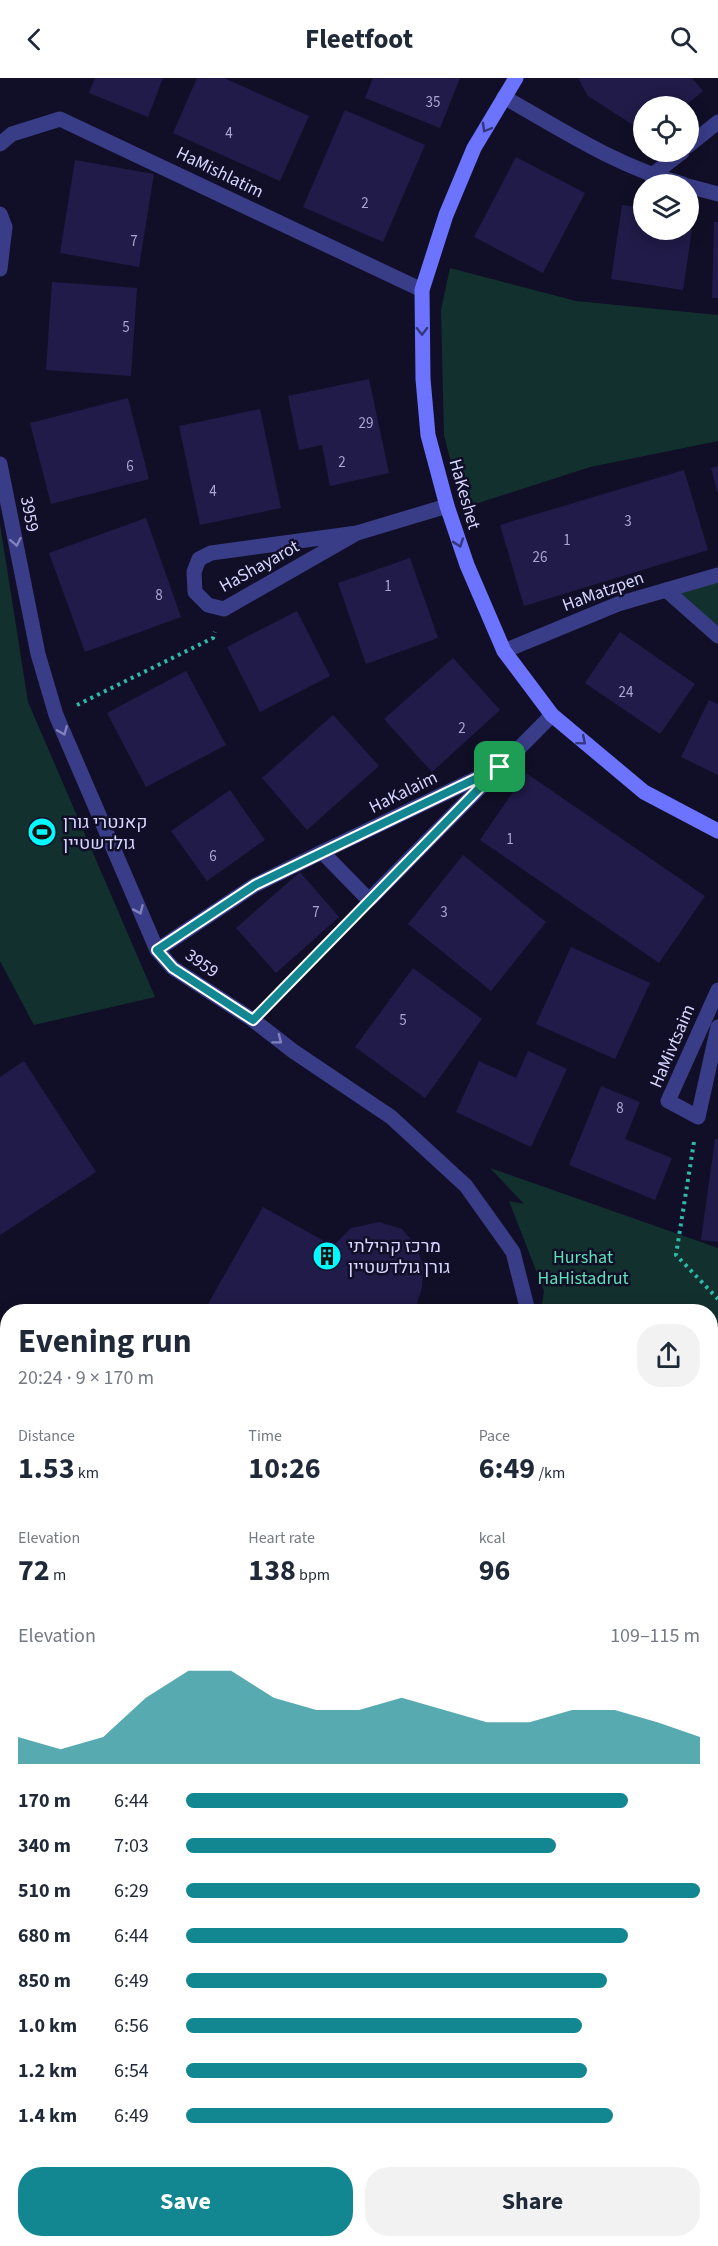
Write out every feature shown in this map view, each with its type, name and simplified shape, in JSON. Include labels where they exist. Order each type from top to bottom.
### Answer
[{"type":"street","name":"HaKeshet","points":[[516,78],[474,148],[446,215],[422,290],[423,379],[428,435],[447,506],[467,566],[504,651],[552,715],[644,792],[718,831]]},
{"type":"street","points":[[504,97],[614,160],[646,174]]},
{"type":"street","name":"HaMishlatim","points":[[0,144],[12,134],[60,119],[422,290]]},
{"type":"street","points":[[699,137],[718,122]]},
{"type":"street","points":[[654,174],[669,162]]},
{"type":"street","points":[[699,189],[718,194]]},
{"type":"street","points":[[0,214],[5,227],[0,268]]},
{"type":"street","name":"3959","points":[[0,464],[38,654],[56,715],[157,950],[173,968],[253,1020],[293,1051],[391,1118],[466,1186],[513,1252],[526,1304]]},
{"type":"street","name":"HaShayarot","points":[[357,533],[224,609],[208,605],[195,592],[194,572],[199,559],[211,553],[357,533],[447,506]]},
{"type":"street","name":"HaMatzpen","points":[[504,651],[618,604],[718,575]]},
{"type":"street","points":[[666,590],[718,636]]},
{"type":"street","name":"HaKalaim","points":[[369,900],[552,715]]},
{"type":"street","name":"HaKalaim","points":[[157,950],[255,885],[500,767]]},
{"type":"street","points":[[322,852],[369,900]]},
{"type":"street","name":"HaMivtsaim","points":[[718,990],[668,1101],[698,1117],[718,1027]]},
{"type":"path","points":[[56,715],[213,638],[224,609]]},
{"type":"path","points":[[253,1020],[369,900]]},
{"type":"path","points":[[698,1117],[676,1255],[718,1299]]},
{"type":"green space","points":[[450,268],[576,301],[718,315],[718,441],[590,467],[463,508],[444,435],[441,310]]},
{"type":"green space","name":"קאנטרי גורן גולדשטיין","points":[[0,524],[28,702],[155,997],[34,1025],[0,961]]},
{"type":"green space","points":[[718,575],[718,636],[666,590]]},
{"type":"green space","name":"Hurshat HaHistadrut","points":[[490,1168],[718,1248],[718,1304],[542,1304],[544,1291],[509,1201],[524,1204]]},
{"type":"building","points":[[95,78],[163,78],[148,117],[89,93]]},
{"type":"building","points":[[197,78],[224,78],[309,116],[280,181],[173,133]]},
{"type":"building","points":[[373,78],[460,78],[440,128],[365,98]]},
{"type":"building","points":[[578,78],[692,78],[703,91],[697,96],[633,96],[633,125],[588,96]]},
{"type":"building","points":[[345,110],[425,145],[383,242],[303,207]]},
{"type":"building","points":[[516,157],[585,193],[543,273],[474,237]]},
{"type":"building","points":[[75,160],[154,174],[139,267],[60,253]]},
{"type":"building","points":[[622,205],[633,206],[633,240],[690,240],[683,290],[611,279]]},
{"type":"building","points":[[714,222],[718,222],[718,298],[712,298]]},
{"type":"building","points":[[52,282],[137,288],[131,376],[46,370]]},
{"type":"building","points":[[369,379],[389,473],[330,486],[322,445],[299,450],[288,396]]},
{"type":"building","points":[[128,398],[149,479],[51,504],[30,423]]},
{"type":"building","points":[[260,409],[281,508],[200,525],[179,426]]},
{"type":"building","points":[[718,466],[718,491],[717,491],[711,468]]},
{"type":"building","points":[[684,470],[708,550],[524,606],[500,525]]},
{"type":"building","points":[[146,518],[181,617],[85,652],[49,553]]},
{"type":"building","points":[[410,558],[438,638],[366,664],[338,583]]},
{"type":"building","points":[[297,611],[330,676],[260,712],[227,647]]},
{"type":"building","points":[[620,632],[695,684],[660,734],[585,683]]},
{"type":"building","points":[[453,658],[500,710],[432,772],[384,719]]},
{"type":"building","points":[[186,671],[226,745],[146,787],[107,713]]},
{"type":"building","points":[[709,700],[718,704],[718,775],[681,757]]},
{"type":"building","points":[[333,715],[379,766],[307,830],[262,778]]},
{"type":"building","points":[[526,773],[705,896],[659,963],[480,840]]},
{"type":"building","points":[[230,790],[265,840],[207,881],[171,831]]},
{"type":"building","points":[[463,855],[546,922],[491,991],[408,924]]},
{"type":"building","points":[[300,872],[339,917],[276,973],[236,928]]},
{"type":"building","points":[[571,947],[650,983],[615,1059],[536,1024]]},
{"type":"building","points":[[413,968],[482,1019],[425,1098],[355,1047]]},
{"type":"building","points":[[528,1051],[567,1069],[531,1147],[456,1112],[479,1061],[516,1078]]},
{"type":"building","points":[[24,1061],[96,1172],[0,1235],[0,1077]]},
{"type":"building","points":[[601,1086],[640,1102],[625,1139],[672,1158],[655,1200],[569,1165]]},
{"type":"building","points":[[715,1139],[718,1139],[718,1242],[701,1240]]},
{"type":"building","name":"מרכז קהילתי גורן גולדשטיין","points":[[263,1207],[333,1246],[351,1228],[379,1222],[402,1229],[416,1245],[423,1266],[422,1288],[417,1304],[208,1304]]},
{"type":"place","name":"קאנטרי גורן גולדשטיין","points":[[42,832]]},
{"type":"place","name":"מרכז קהילתי גורן גולדשטיין","points":[[327,1256]]},
{"type":"route","points":[[500,767],[253,1020],[173,968],[157,950],[255,885],[500,767]]}]
